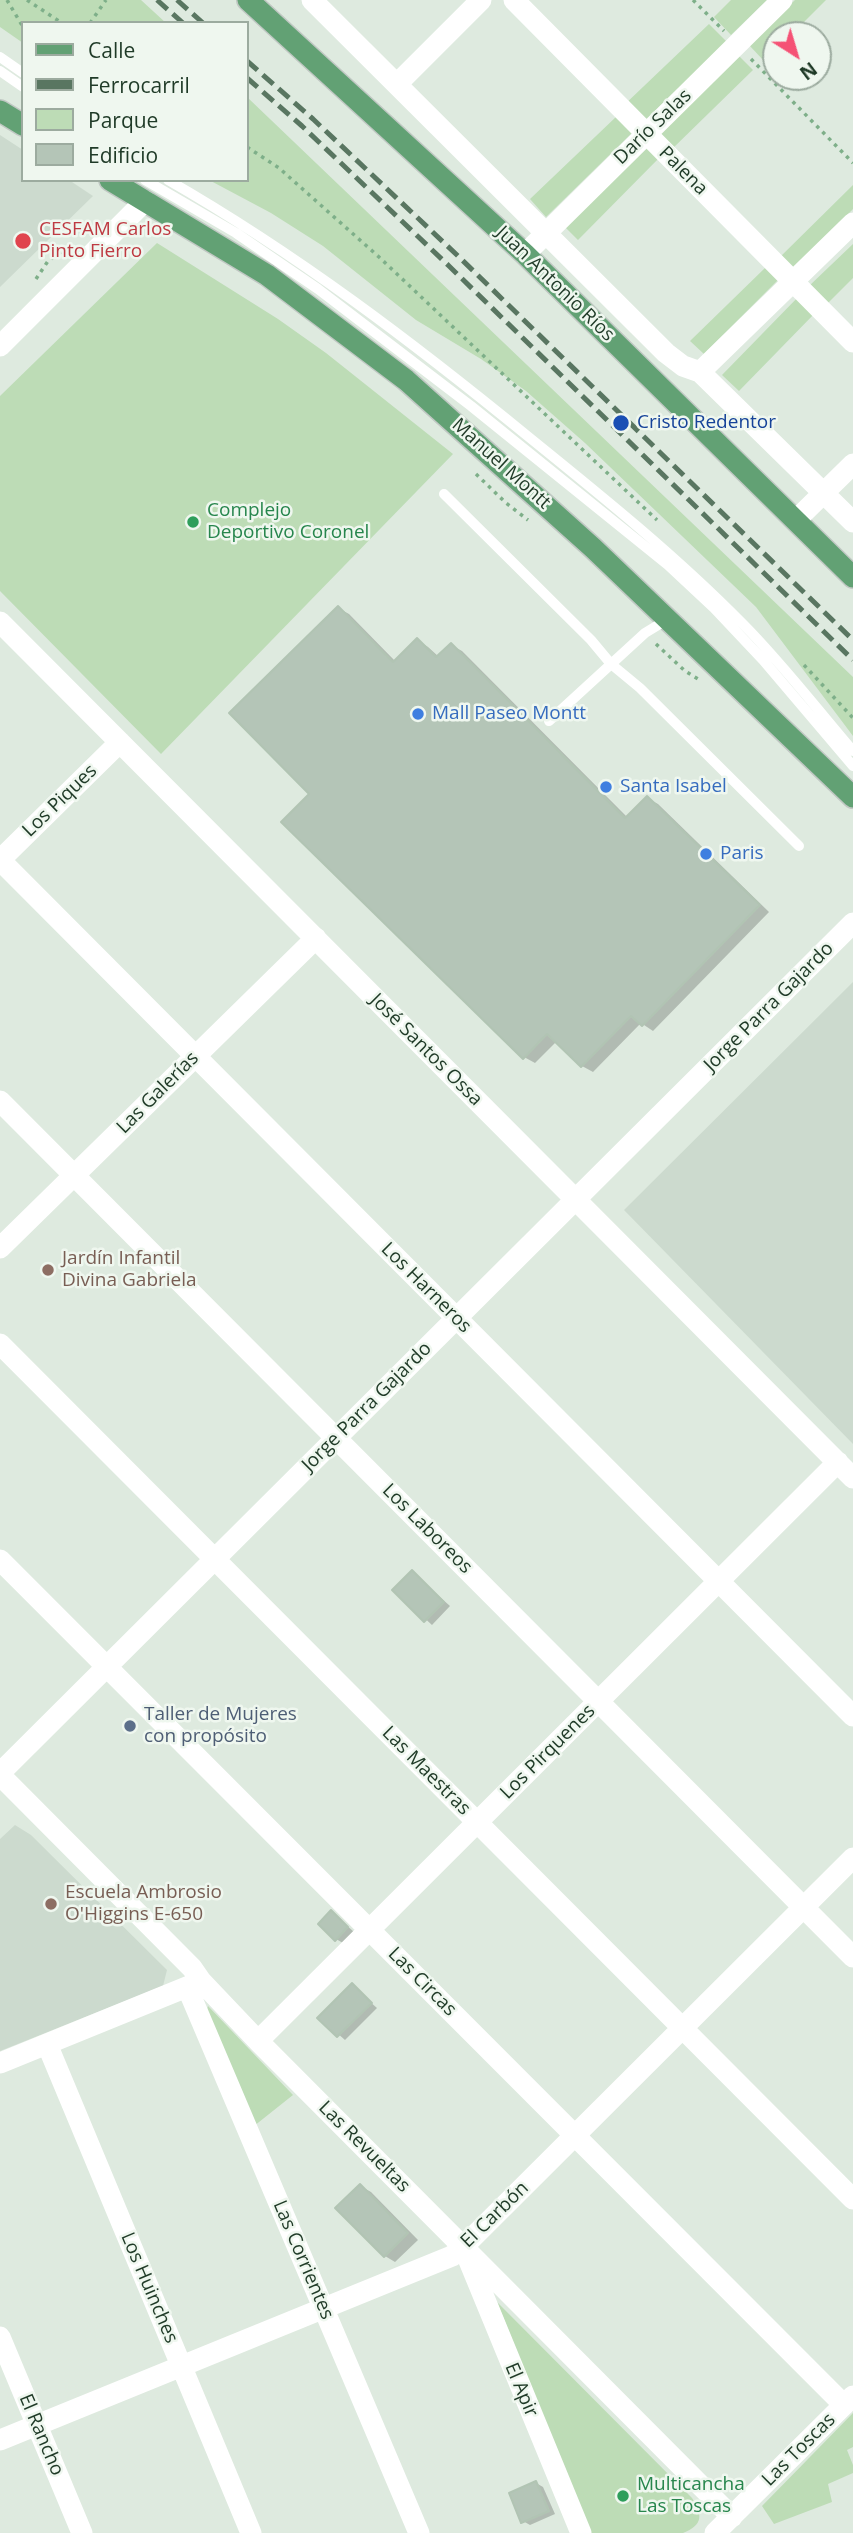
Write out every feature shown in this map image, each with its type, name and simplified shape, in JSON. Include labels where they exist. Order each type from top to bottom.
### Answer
[{"type":"main road","name":"Juan Antonio Ríos","points":[[248,0],[525,254],[853,578]]},
{"type":"main road","points":[[0,111],[21,124]]},
{"type":"main road","name":"Manuel Montt","points":[[116,182],[145,191],[267,275],[406,380],[525,485],[853,797]]},
{"type":"street","points":[[313,0],[666,353],[683,366],[701,372],[853,522]]},
{"type":"street","points":[[398,83],[481,0]]},
{"type":"street","name":"Palena","points":[[514,0],[853,342]]},
{"type":"street","name":"Darío Salas","points":[[525,254],[782,0]]},
{"type":"street","points":[[0,346],[145,191]]},
{"type":"street","points":[[701,372],[853,223]]},
{"type":"street","points":[[796,520],[853,464]]},
{"type":"street","name":"José Santos Ossa","points":[[0,622],[853,1478]]},
{"type":"street","name":"Los Piques","points":[[0,860],[120,742]]},
{"type":"street","name":"Los Harneros","points":[[0,860],[853,1716]]},
{"type":"street","name":"Jorge Parra Gajardo","points":[[0,1774],[853,923]]},
{"type":"street","name":"Las Galerías","points":[[0,1248],[316,938]]},
{"type":"street","name":"Los Laboreos","points":[[0,1101],[853,1957]]},
{"type":"street","name":"Las Maestras","points":[[0,1344],[853,2199]]},
{"type":"street","name":"Los Pirquenes","points":[[258,2041],[838,1462]]},
{"type":"street","name":"Las Circas","points":[[0,1560],[575,2136],[849,2400]]},
{"type":"street","name":"Las Revueltas","points":[[0,1774],[192,1968],[194,1984],[258,2041],[732,2517]]},
{"type":"street","name":"El Carbón","points":[[0,2440],[440,2262],[463,2247],[853,1858]]},
{"type":"street","points":[[0,2063],[194,1984]]},
{"type":"street","name":"Las Corrientes","points":[[194,1984],[324,2309],[419,2533]]},
{"type":"street","name":"Los Huinches","points":[[47,2044],[251,2533]]},
{"type":"street","name":"El Apir","points":[[463,2247],[581,2533]]},
{"type":"street","name":"El Rancho","points":[[0,2337],[82,2533]]},
{"type":"street","name":"Las Toscas","points":[[715,2533],[849,2400]]},
{"type":"lane","points":[[0,57],[21,72]]},
{"type":"lane","points":[[0,71],[21,87]]},
{"type":"lane","name":"Manuel Montt","points":[[171,182],[257,233],[335,286],[495,409],[632,521],[740,621],[798,684],[853,751]]},
{"type":"lane","name":"Manuel Montt","points":[[145,191],[236,233],[318,289],[471,406],[668,565],[714,608],[763,660],[853,766]]},
{"type":"lane","points":[[444,494],[591,639],[611,663],[640,688],[799,846]]},
{"type":"lane","points":[[549,721],[645,633],[668,619]]},
{"type":"path","points":[[7,0],[21,24]]},
{"type":"path","points":[[27,0],[59,21]]},
{"type":"path","points":[[90,21],[106,0]]},
{"type":"path","points":[[694,0],[853,163]]},
{"type":"path","points":[[248,148],[279,168],[380,257],[663,526]]},
{"type":"path","points":[[470,466],[506,503]]},
{"type":"path","points":[[799,659],[853,718]]},
{"type":"shaded area","name":"CESFAM Carlos Pinto Fierro","points":[[0,135],[21,149],[21,182],[72,182],[93,196],[0,287]]},
{"type":"shaded area","points":[[853,982],[853,1444],[624,1210]]},
{"type":"shaded area","name":"Escuela Ambrosio O'Higgins E-650","points":[[15,1825],[31,1835],[167,1970],[163,1986],[0,2051],[0,1839]]},
{"type":"green space","points":[[0,0],[141,0],[164,21],[21,21],[21,42],[0,27]]},
{"type":"green space","points":[[731,0],[767,0],[731,35],[714,17]]},
{"type":"green space","points":[[795,0],[826,0],[805,21],[774,21]]},
{"type":"green space","points":[[709,24],[727,42],[640,125],[622,107]]},
{"type":"green space","points":[[762,32],[762,59],[749,45]]},
{"type":"green space","points":[[737,54],[753,70],[669,152],[652,136]]},
{"type":"green space","points":[[248,98],[853,677],[853,736],[756,607],[585,443],[526,391],[481,359],[416,320],[323,246],[271,213],[213,182],[248,182]]},
{"type":"green space","points":[[618,115],[634,131],[546,217],[530,199]]},
{"type":"green space","points":[[649,143],[662,155],[578,240],[565,227]]},
{"type":"green space","points":[[853,185],[853,209],[791,272],[778,259]]},
{"type":"green space","name":"Complejo Deportivo Coronel","points":[[157,243],[278,319],[326,353],[453,454],[161,754],[0,591],[0,396]]},
{"type":"green space","points":[[853,244],[853,278],[826,305],[808,287]]},
{"type":"green space","points":[[766,267],[778,280],[704,354],[690,341]]},
{"type":"green space","points":[[801,294],[817,311],[739,391],[722,375]]},
{"type":"green space","points":[[208,2006],[293,2095],[254,2126],[205,2016]]},
{"type":"green space","points":[[497,2302],[692,2498],[699,2514],[698,2523],[694,2527],[683,2533],[590,2533]]},
{"type":"green space","points":[[853,2413],[853,2447],[847,2450],[853,2473],[828,2484],[832,2502],[774,2524],[762,2506]]},
{"type":"building","points":[[338,606],[393,662],[417,638],[436,657],[451,643],[625,818],[647,796],[760,905],[642,1026],[631,1016],[581,1067],[547,1034],[523,1059],[281,822],[309,794],[229,713]]},
{"type":"building","points":[[412,1570],[444,1602],[424,1622],[392,1590]]},
{"type":"building","points":[[331,1910],[348,1927],[335,1941],[318,1924]]},
{"type":"building","points":[[352,1983],[372,2003],[337,2037],[317,2018]]},
{"type":"building","points":[[360,2184],[408,2233],[384,2257],[335,2208]]},
{"type":"building","points":[[536,2481],[549,2511],[521,2523],[509,2493]]},
{"type":"railway","points":[[157,0],[181,21]]},
{"type":"railway","points":[[177,0],[201,21]]},
{"type":"railway","points":[[248,62],[313,119],[458,256],[853,640]]},
{"type":"railway","points":[[248,79],[302,126],[449,266],[853,660]]},
{"type":"place","name":"CESFAM Carlos Pinto Fierro","points":[[23,241]]},
{"type":"place","name":"Cristo Redentor","points":[[621,423]]},
{"type":"place","name":"Complejo Deportivo Coronel","points":[[193,522]]},
{"type":"place","name":"Mall Paseo Montt","points":[[418,714]]},
{"type":"place","name":"Santa Isabel","points":[[606,787]]},
{"type":"place","name":"Paris","points":[[706,854]]},
{"type":"place","name":"Jardín Infantil Divina Gabriela","points":[[48,1270]]},
{"type":"place","name":"Taller de Mujeres con propósito","points":[[130,1726]]},
{"type":"place","name":"Escuela Ambrosio O'Higgins E-650","points":[[51,1904]]},
{"type":"place","name":"Multicancha Las Toscas","points":[[623,2496]]}]
